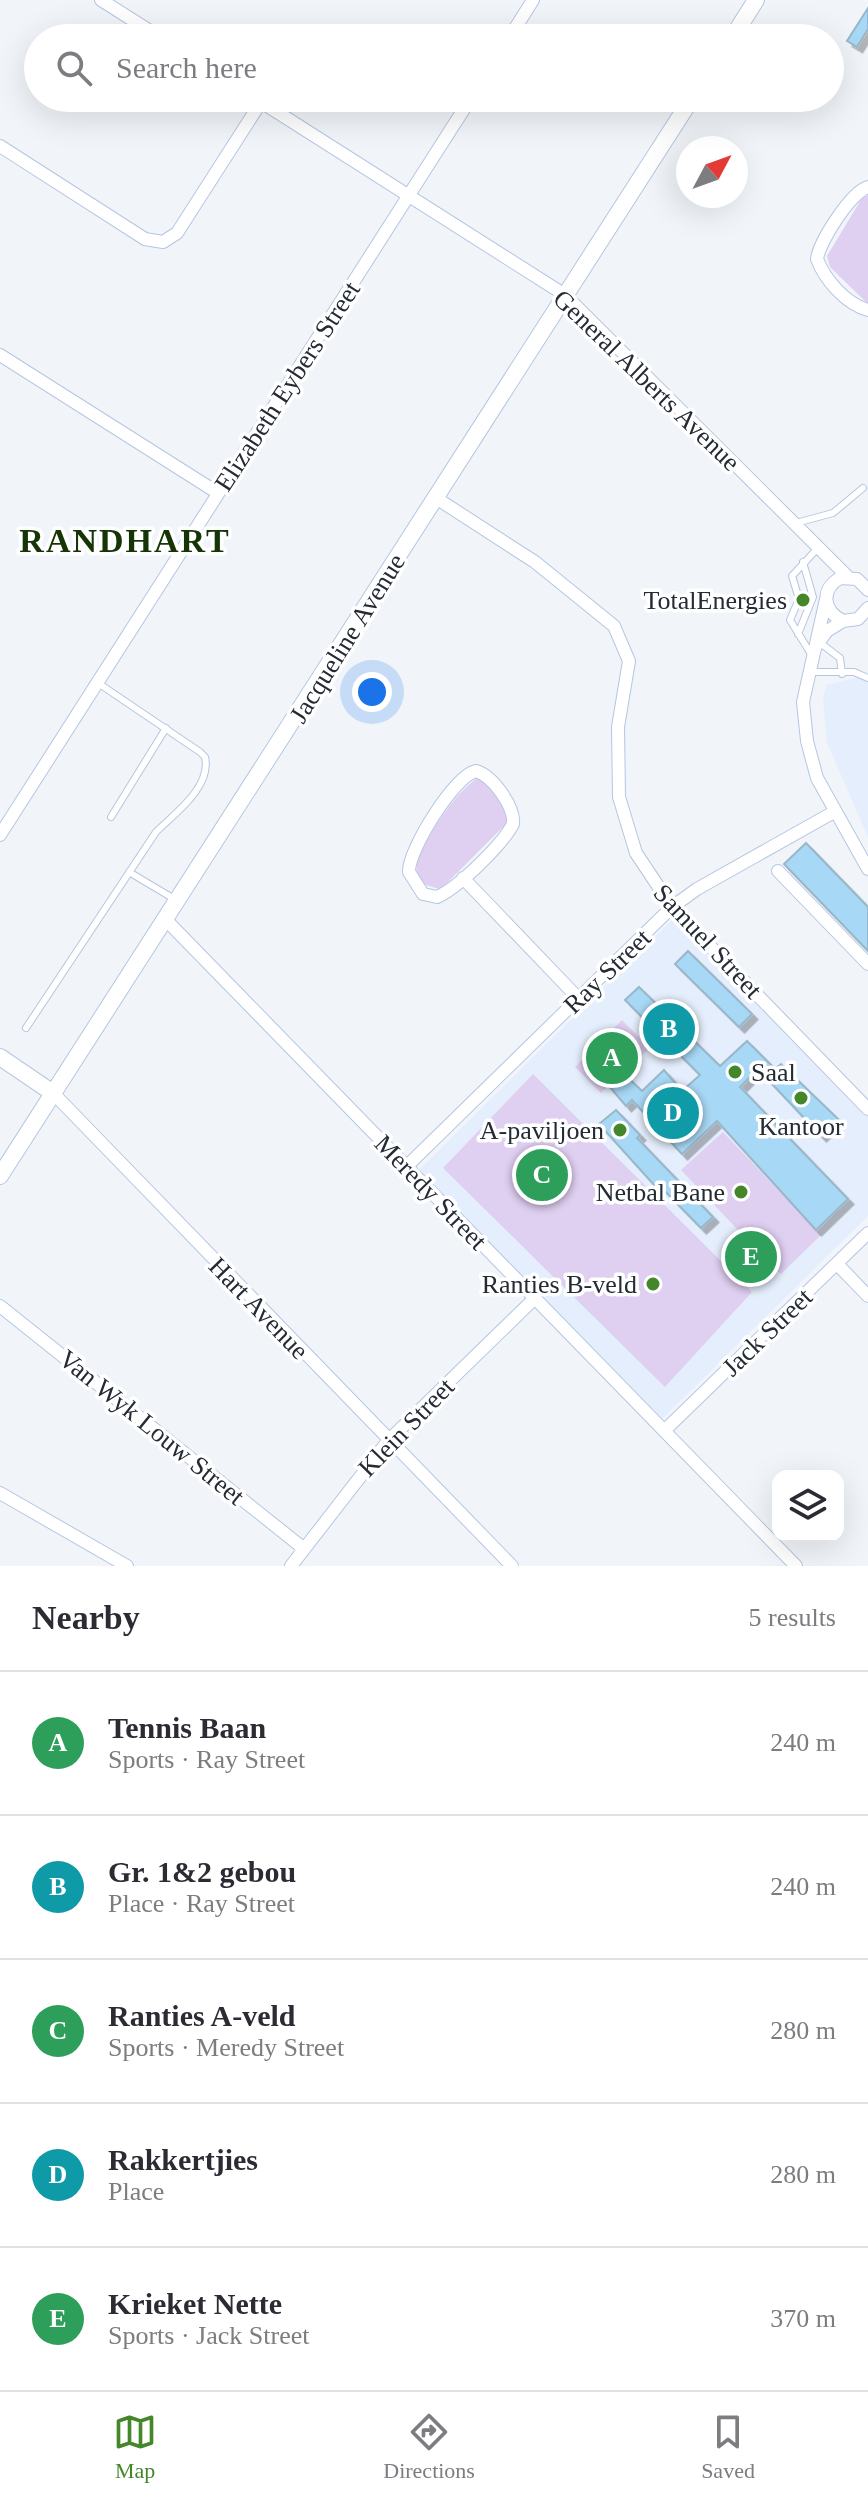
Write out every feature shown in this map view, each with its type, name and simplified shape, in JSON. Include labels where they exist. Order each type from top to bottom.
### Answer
[{"type":"street","points":[[101,0],[139,24]]},
{"type":"street","points":[[518,24],[533,0]]},
{"type":"street","points":[[741,24],[756,0]]},
{"type":"street","points":[[0,146],[145,239],[163,242],[177,233],[251,112]]},
{"type":"street","name":"General Alberts Avenue","points":[[277,112],[565,295],[819,551],[857,576],[868,590]]},
{"type":"street","name":"Elizabeth Eybers Street","points":[[0,835],[462,112]]},
{"type":"street","name":"Jacqueline Avenue","points":[[0,1176],[167,921],[683,112]]},
{"type":"street","points":[[868,187],[855,194],[824,240],[817,259],[831,283],[859,308],[868,310]]},
{"type":"street","points":[[0,355],[218,493]]},
{"type":"street","name":"Samuel Street","points":[[436,498],[535,562],[603,616],[622,638],[629,661],[618,727],[619,797],[636,853],[672,907],[868,1109]]},
{"type":"street","points":[[819,551],[823,595],[802,708],[807,741],[817,778],[868,869]]},
{"type":"street","points":[[823,595],[857,576]]},
{"type":"street","points":[[823,595],[828,609],[843,621]]},
{"type":"street","points":[[815,649],[832,626],[843,621],[863,620],[868,608]]},
{"type":"street","points":[[476,771],[487,776],[514,818],[509,832],[463,878],[443,895],[430,896],[412,881],[409,863],[416,845],[459,782],[476,771]]},
{"type":"street","name":"Ray Street","points":[[407,1166],[672,907],[834,812]]},
{"type":"street","points":[[778,871],[868,964]]},
{"type":"street","points":[[463,878],[579,999]]},
{"type":"street","name":"Meredy Street","points":[[167,921],[796,1566]]},
{"type":"street","name":"Hart Avenue","points":[[0,1057],[53,1093],[512,1566]]},
{"type":"street","name":"Jack Street","points":[[665,1430],[868,1233]]},
{"type":"street","points":[[837,1264],[868,1296]]},
{"type":"street","name":"Klein Street","points":[[291,1566],[388,1441],[534,1299]]},
{"type":"street","name":"Van Wyk Louw Street","points":[[0,1306],[303,1548]]},
{"type":"street","points":[[0,1493],[127,1566]]},
{"type":"lane","points":[[793,524],[833,513],[863,488]]},
{"type":"lane","points":[[819,551],[803,562],[792,575],[799,599],[790,620],[798,634],[815,649],[840,658],[842,674]]},
{"type":"lane","points":[[803,562],[823,595]]},
{"type":"lane","points":[[799,599],[823,595]]},
{"type":"lane","points":[[798,634],[823,595]]},
{"type":"lane","points":[[810,672],[854,672],[868,678]]},
{"type":"lane","points":[[26,1028],[156,832],[189,801],[205,771],[205,757],[200,752],[98,683]]},
{"type":"lane","points":[[111,817],[166,728]]},
{"type":"lane","points":[[129,872],[179,902]]},
{"type":"shaded area","points":[[868,195],[868,304],[830,267],[827,256],[862,198]]},
{"type":"shaded area","points":[[868,675],[868,837],[827,743],[823,700],[826,685]]},
{"type":"shaded area","points":[[478,778],[489,785],[498,797],[507,823],[446,884],[439,889],[426,885],[417,876],[417,866],[428,838],[459,794]]},
{"type":"shaded area","points":[[673,919],[868,1117],[868,1216],[662,1419],[418,1171]]},
{"type":"shaded area","points":[[622,1020],[650,1048],[601,1093],[575,1067]]},
{"type":"shaded area","points":[[533,1074],[752,1292],[665,1387],[443,1168]]},
{"type":"shaded area","name":"Netbal Bane","points":[[723,1132],[821,1235],[781,1274],[776,1270],[763,1283],[725,1245],[738,1230],[681,1170]]},
{"type":"building","points":[[868,8],[868,29],[857,47],[847,41]]},
{"type":"building","points":[[806,843],[868,907],[868,951],[784,864]]},
{"type":"building","points":[[688,951],[752,1014],[739,1027],[675,964]]},
{"type":"building","points":[[639,987],[720,1066],[747,1041],[775,1069],[781,1064],[838,1119],[821,1136],[758,1069],[740,1087],[848,1199],[816,1230],[717,1121],[682,1154],[632,1100],[626,1106],[609,1086],[623,1073],[642,1091],[664,1070],[682,1091],[700,1075],[625,1000]]},
{"type":"building","points":[[616,1110],[640,1135],[637,1138],[713,1217],[701,1228],[658,1184],[655,1186],[599,1124]]},
{"type":"place","name":"TotalEnergies","points":[[803,600]]},
{"type":"place","name":"Gr. 1&2 gebou","points":[[669,1029]]},
{"type":"place","name":"Tennis Baan","points":[[612,1058]]},
{"type":"place","name":"Saal","points":[[735,1072]]},
{"type":"place","name":"Kantoor","points":[[801,1098]]},
{"type":"place","name":"Rakkertjies","points":[[673,1113]]},
{"type":"place","name":"A-paviljoen","points":[[620,1130]]},
{"type":"place","name":"Ranties A-veld","points":[[542,1175]]},
{"type":"place","name":"Netbal Bane","points":[[741,1192]]},
{"type":"place","name":"Krieket Nette","points":[[751,1257]]},
{"type":"place","name":"Ranties B-veld","points":[[653,1284]]},
{"type":"district","name":"RANDHART","points":[[125,540]]}]
